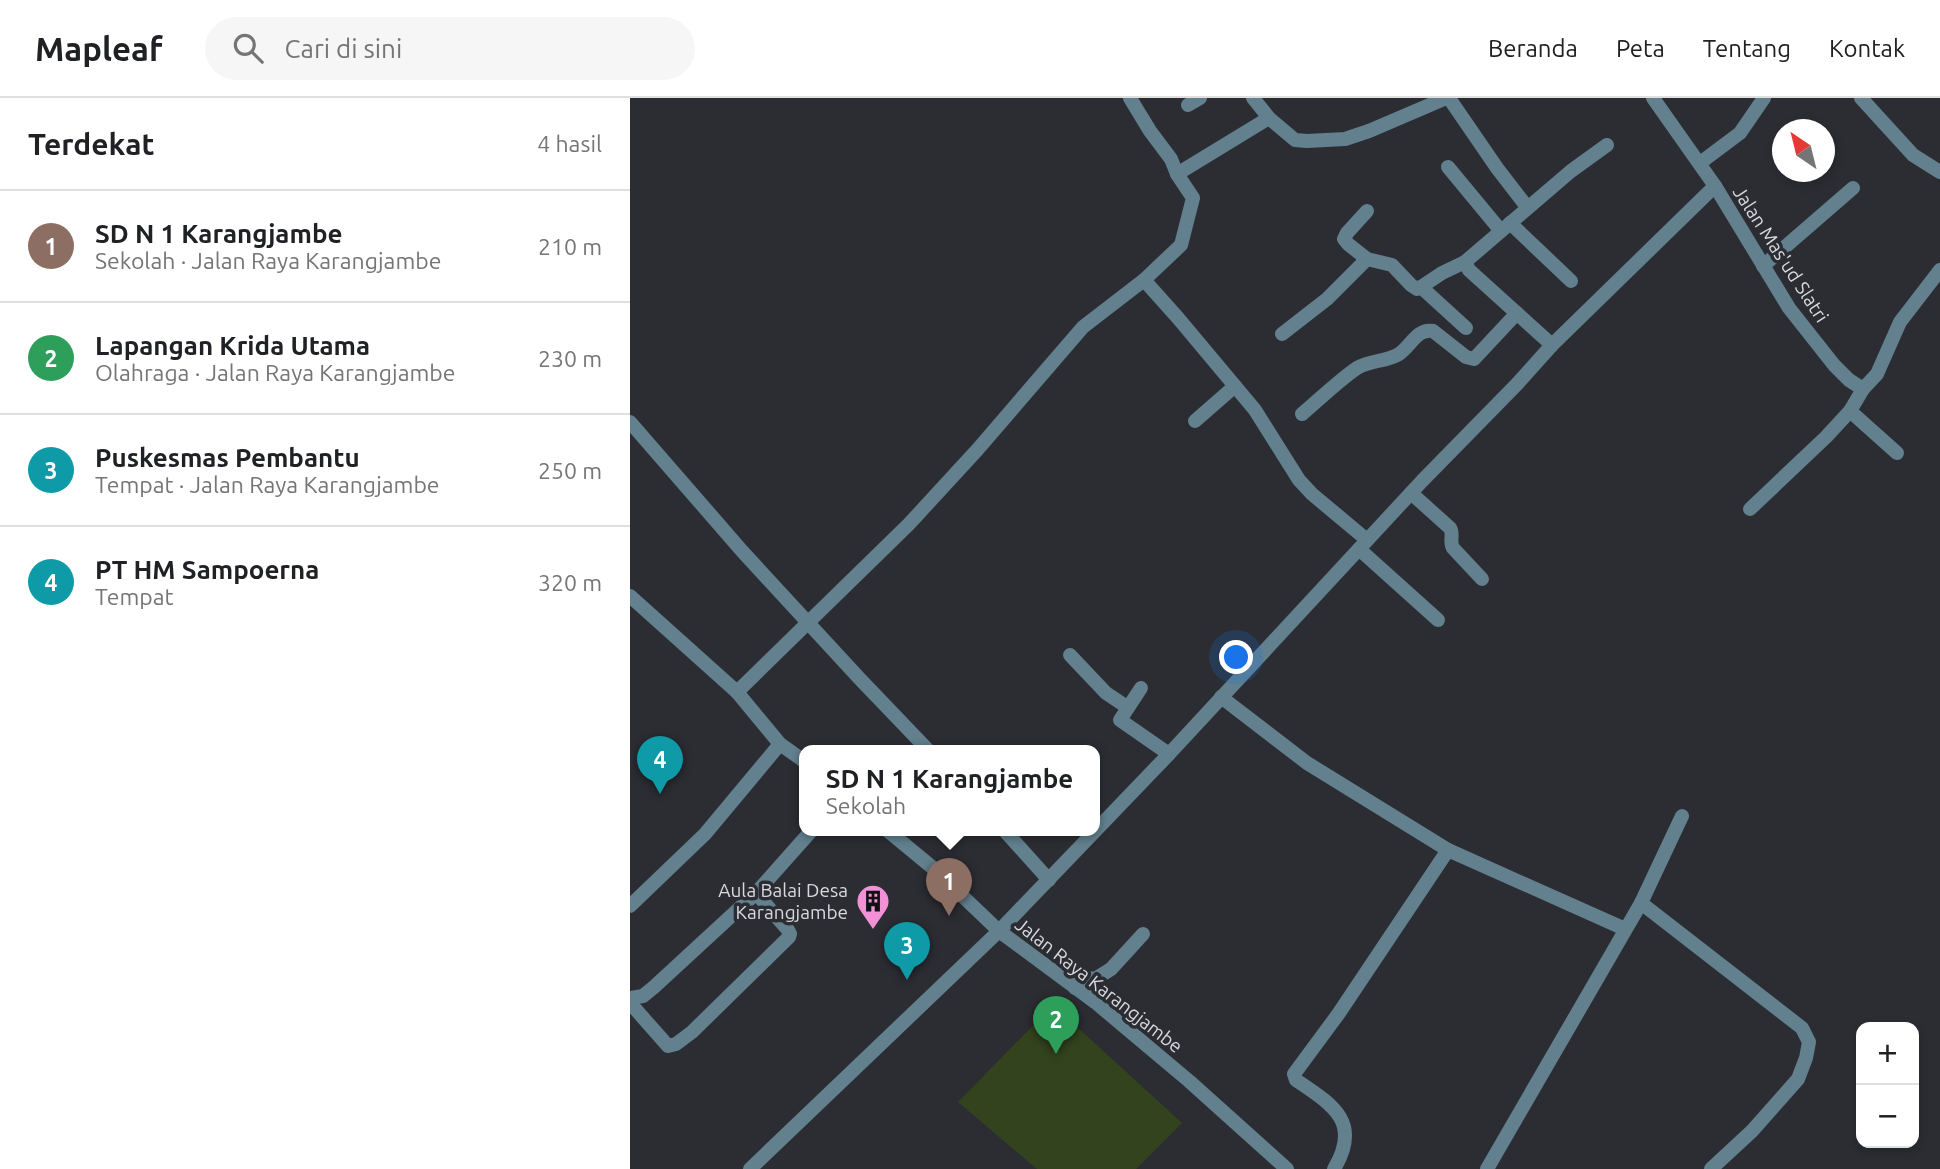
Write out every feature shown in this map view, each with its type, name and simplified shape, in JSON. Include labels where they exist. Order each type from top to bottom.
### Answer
[{"type":"street","points":[[737,692],[909,524],[1083,327],[1144,280],[1181,245],[1193,198],[1177,174],[1171,159],[1130,98]]},
{"type":"street","points":[[1253,98],[1269,118],[1295,140],[1307,141],[1345,139],[1446,98],[1451,101],[1527,207]]},
{"type":"street","name":"Jalan Mas'ud Slatri","points":[[1653,98],[1715,186],[1789,308],[1849,380],[1863,388]]},
{"type":"street","points":[[1700,163],[1740,133],[1764,98]]},
{"type":"street","points":[[1861,98],[1913,155],[1940,172]]},
{"type":"street","points":[[1177,174],[1269,118]]},
{"type":"street","points":[[1367,211],[1344,239],[1367,259],[1392,265],[1417,289],[1465,262],[1527,207],[1607,145]]},
{"type":"street","points":[[1448,167],[1506,227],[1571,281]]},
{"type":"street","points":[[1100,826],[1552,345],[1715,186]]},
{"type":"street","points":[[1763,266],[1853,188]]},
{"type":"street","points":[[1282,334],[1327,299],[1367,259]]},
{"type":"street","points":[[1465,262],[1469,270],[1552,345]]},
{"type":"street","points":[[1750,509],[1850,411],[1863,388],[1877,374],[1900,322],[1940,270]]},
{"type":"street","points":[[1144,280],[1235,386],[1269,430],[1306,487],[1438,620]]},
{"type":"street","points":[[1421,287],[1466,328]]},
{"type":"street","points":[[1303,414],[1357,369],[1369,362],[1382,361],[1400,353],[1421,332],[1433,331],[1466,357],[1475,359],[1517,313]]},
{"type":"street","points":[[1195,421],[1235,386]]},
{"type":"street","points":[[1850,411],[1897,453]]},
{"type":"street","points":[[630,422],[697,500],[923,745]]},
{"type":"street","points":[[1411,493],[1450,528],[1451,545],[1482,579]]},
{"type":"street","points":[[630,596],[737,692],[780,744],[799,757]]},
{"type":"street","points":[[1070,655],[1098,685],[1127,708]]},
{"type":"street","points":[[1141,688],[1120,720],[1168,754]]},
{"type":"street","points":[[1221,697],[1307,762],[1448,849],[1625,929]]},
{"type":"street","points":[[630,906],[705,834],[780,744]]},
{"type":"street","points":[[1487,1169],[1641,903],[1682,816]]},
{"type":"street","points":[[755,893],[788,930],[789,937],[692,1032],[676,1044],[668,1045],[630,1001],[643,996],[654,987],[755,893],[807,836]]},
{"type":"street","name":"Jalan Raya Karangjambe","points":[[894,836],[933,868],[999,931],[1095,1002],[1287,1169]]},
{"type":"street","points":[[1009,836],[1049,880]]},
{"type":"street","points":[[750,1169],[999,931],[1091,836]]},
{"type":"street","points":[[1334,1169],[1343,1153],[1343,1122],[1334,1108],[1296,1080],[1294,1074],[1339,1013],[1448,849]]},
{"type":"street","points":[[1641,903],[1802,1028],[1809,1042],[1798,1079],[1752,1131],[1711,1169]]},
{"type":"street","points":[[1075,988],[1085,977],[1095,979],[1111,969],[1143,934]]},
{"type":"green space","points":[[1053,1005],[1182,1123],[1136,1169],[1037,1169],[958,1102]]},
{"type":"place","name":"PT HM Sampoerna","points":[[660,794]]},
{"type":"place","name":"SD N 1 Karangjambe","points":[[949,916]]},
{"type":"place","name":"Aula Balai Desa Karangjambe","points":[[873,931]]},
{"type":"place","name":"Puskesmas Pembantu","points":[[907,980]]},
{"type":"place","name":"Lapangan Krida Utama","points":[[1056,1054]]}]
